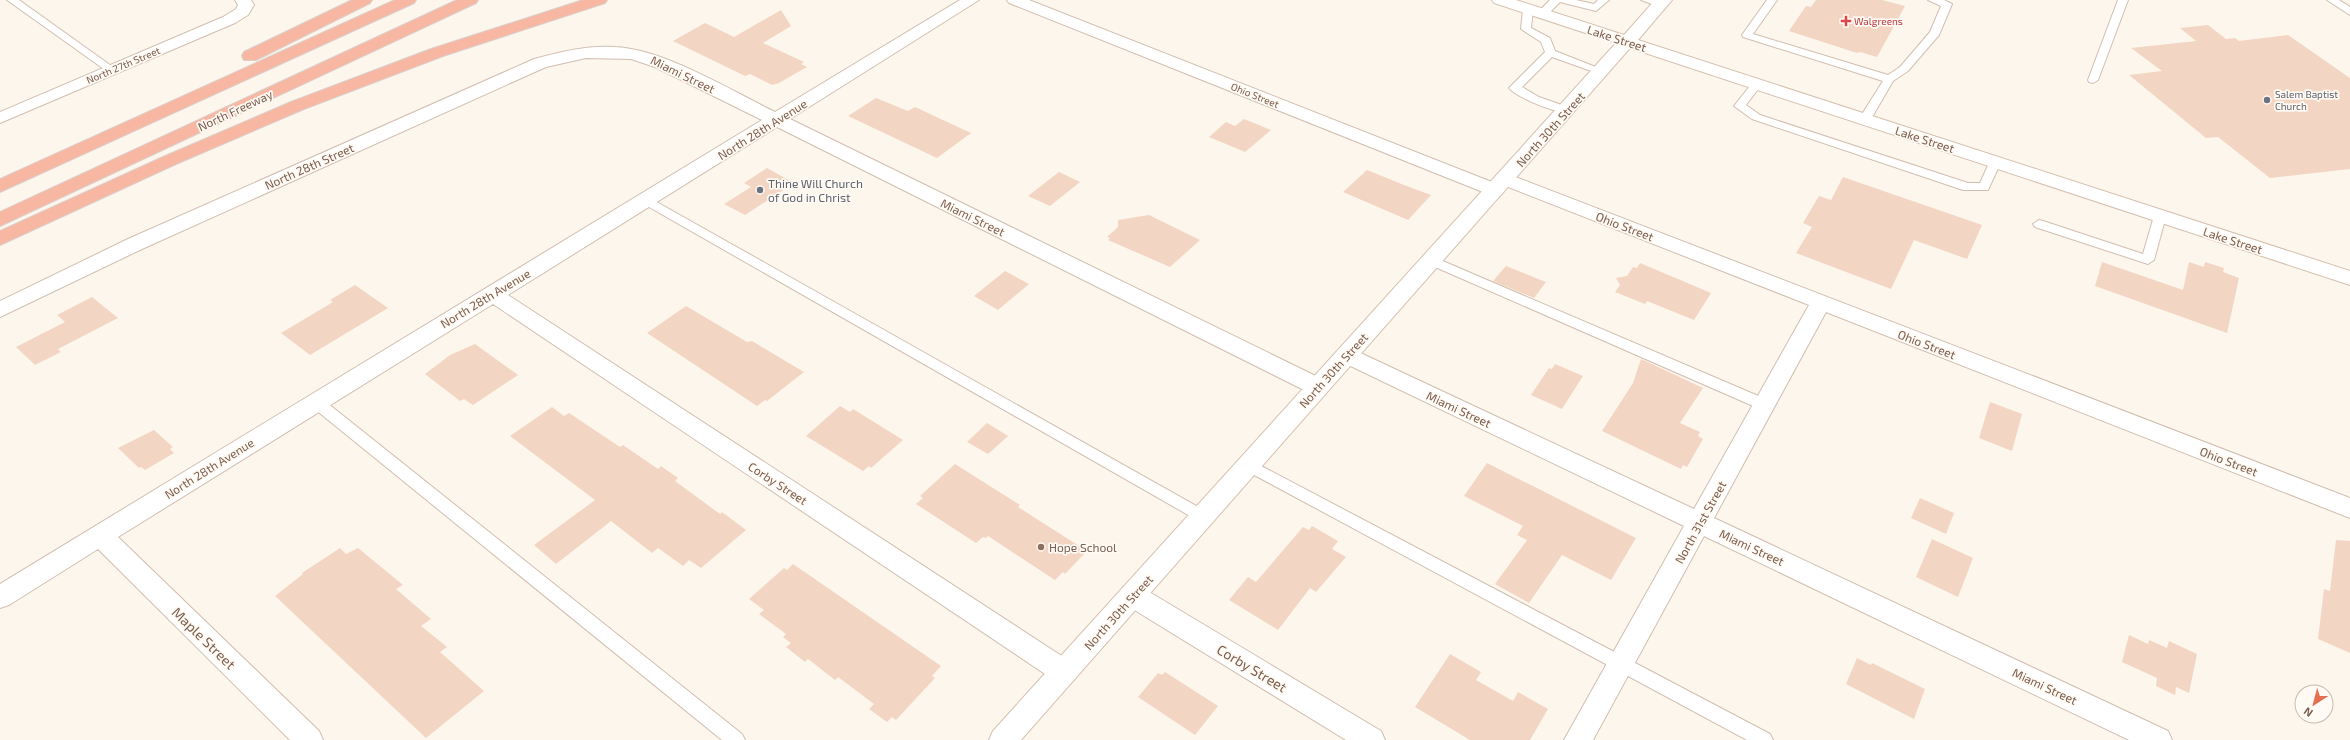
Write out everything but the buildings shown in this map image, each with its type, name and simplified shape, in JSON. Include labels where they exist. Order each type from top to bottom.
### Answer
[{"type":"highway","points":[[0,176],[364,0]]},
{"type":"highway","points":[[0,186],[408,0]]},
{"type":"highway","name":"North Freeway","points":[[0,220],[470,0]]},
{"type":"highway","points":[[0,239],[184,154],[347,85],[481,37],[599,0]]},
{"type":"street","name":"North 28th Avenue","points":[[0,597],[971,0]]},
{"type":"street","name":"Ohio Street","points":[[1015,0],[1500,184],[1821,303],[2350,508]]},
{"type":"street","name":"Lake Street","points":[[1500,0],[2350,278]]},
{"type":"street","name":"North 30th Street","points":[[1003,740],[1601,71],[1627,41],[1657,1]]},
{"type":"street","name":"North 27th Street","points":[[0,118],[223,23],[238,15],[244,4]]},
{"type":"street","name":"North 28th Street","points":[[0,310],[135,244],[540,63],[592,51],[627,52]]},
{"type":"street","name":"Miami Street","points":[[627,52],[654,60],[1318,387]]},
{"type":"street","name":"Corby Street","points":[[492,294],[1064,672]]},
{"type":"street","name":"North 31st Street","points":[[1578,740],[1821,303]]},
{"type":"street","name":"Miami Street","points":[[1346,355],[2158,740]]},
{"type":"street","name":"Maple Street","points":[[100,535],[309,740]]},
{"type":"street","name":"Corby Street","points":[[1132,595],[1371,740]]},
{"type":"lane","points":[[12,0],[112,70]]},
{"type":"lane","points":[[1550,53],[1546,40],[1526,29],[1535,11],[1556,0]]},
{"type":"lane","points":[[1564,0],[1596,8],[1604,0]]},
{"type":"lane","points":[[1772,0],[1747,35],[1889,79]]},
{"type":"lane","points":[[1865,119],[1889,79],[1904,68],[1935,33],[1947,4],[1933,0]]},
{"type":"lane","points":[[2093,80],[2123,0]]},
{"type":"lane","points":[[2332,0],[2350,12]]},
{"type":"lane","points":[[1550,53],[1601,71]]},
{"type":"lane","points":[[1550,53],[1515,88],[1535,99],[1566,110]]},
{"type":"lane","points":[[1757,84],[1740,106],[1756,117],[1967,187],[1984,187],[1995,162]]},
{"type":"lane","points":[[646,200],[1202,516]]},
{"type":"lane","points":[[2039,224],[2148,260],[2160,216]]},
{"type":"lane","points":[[1431,260],[1765,405]]},
{"type":"lane","points":[[316,402],[736,740]]},
{"type":"lane","points":[[1248,465],[1764,740]]},
{"type":"place","name":"Walgreens","points":[[1846,21]]},
{"type":"place","name":"Salem Baptist Church","points":[[2267,100]]},
{"type":"place","name":"Thine Will Church of God in Christ","points":[[760,190]]},
{"type":"place","name":"Hope School","points":[[1041,547]]}]
